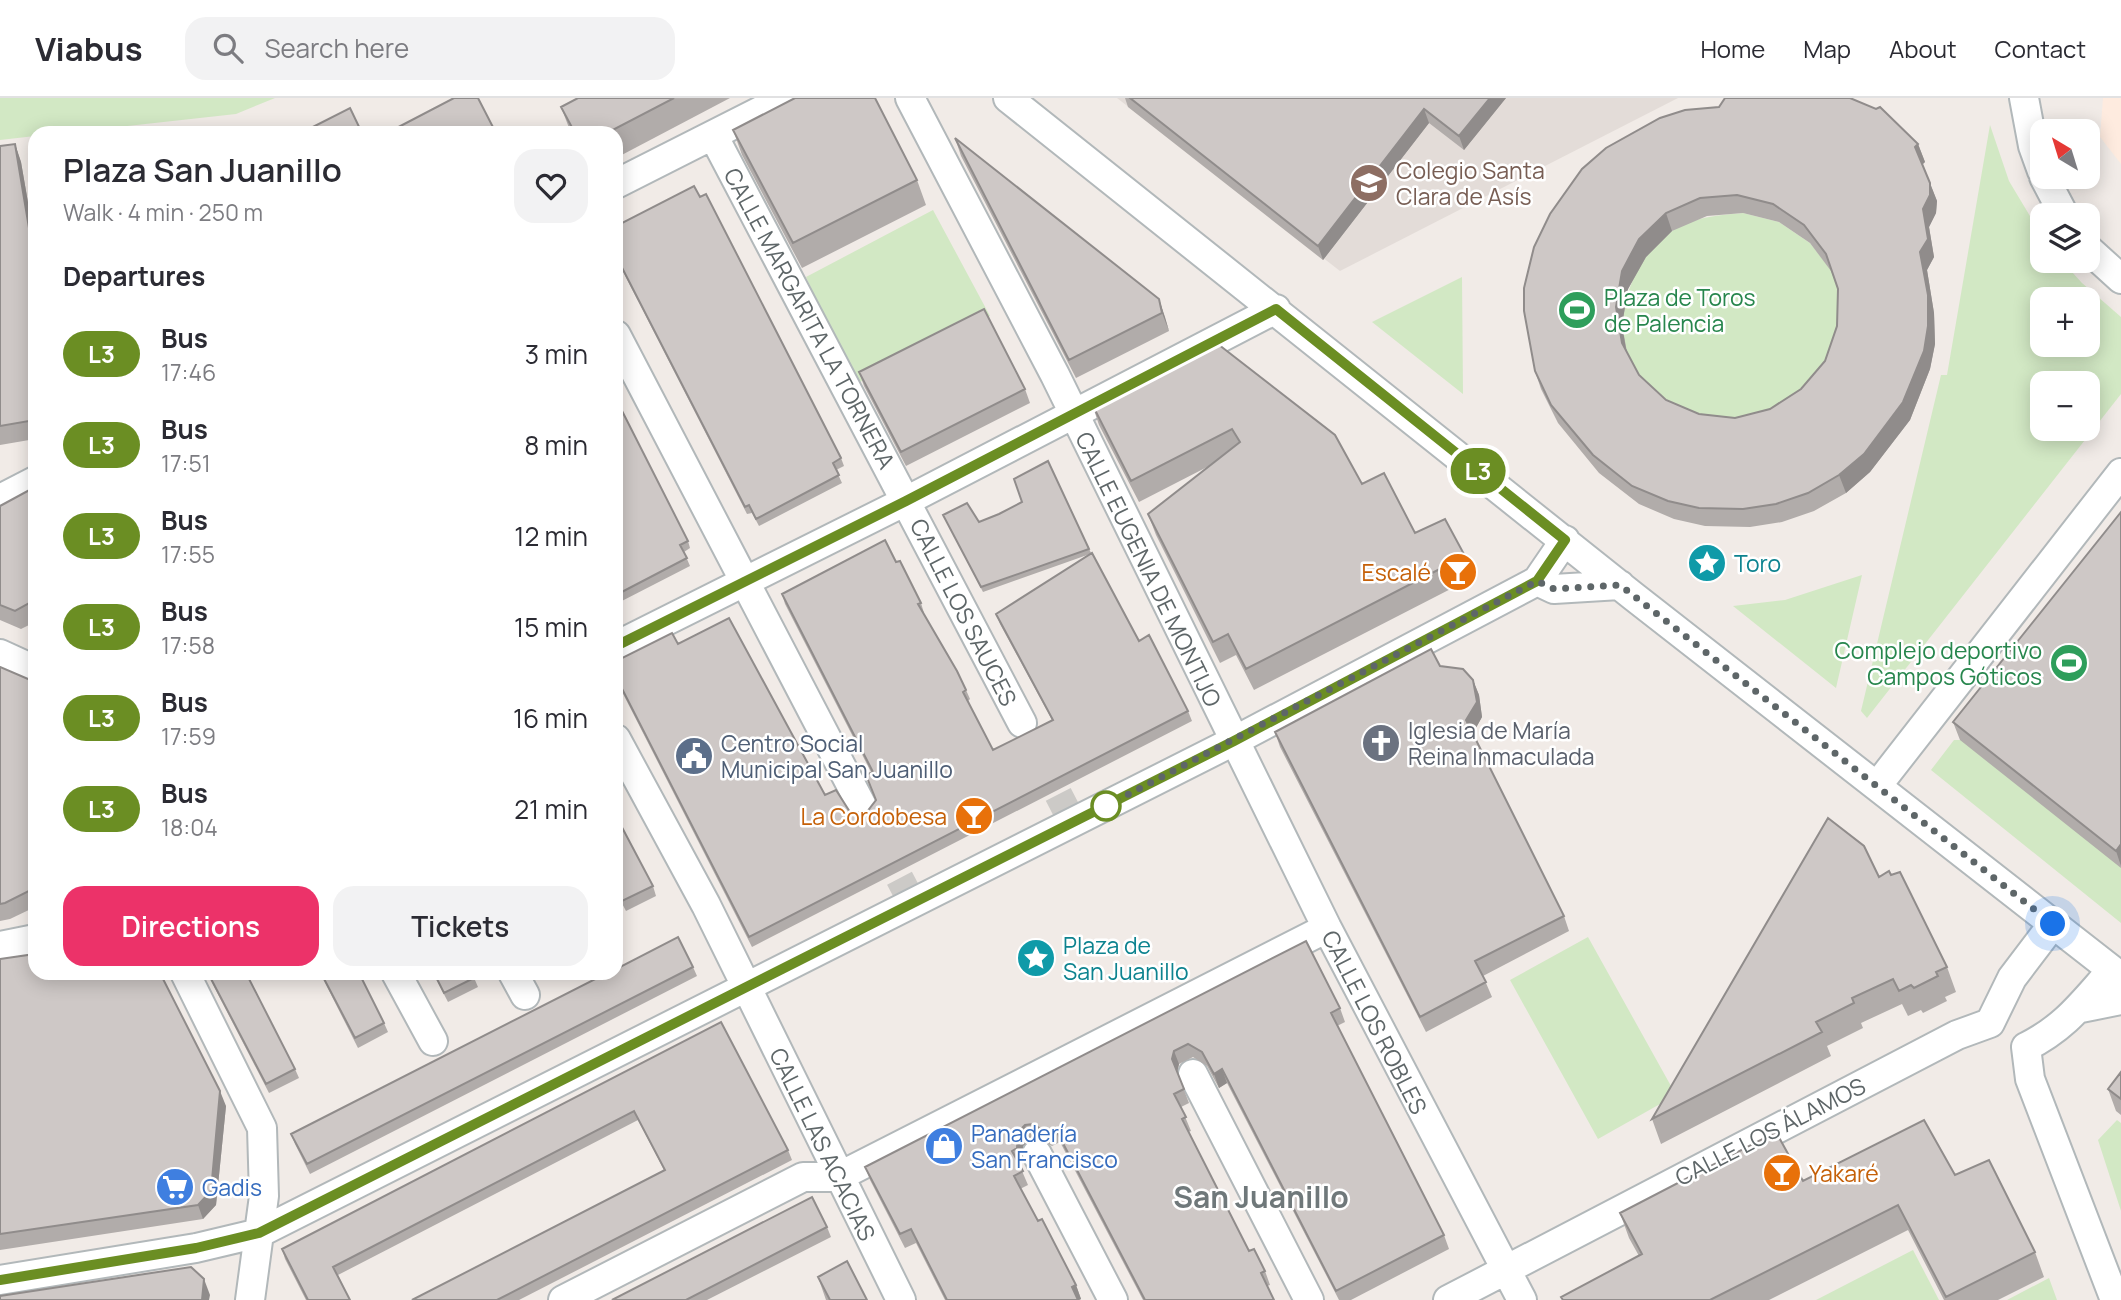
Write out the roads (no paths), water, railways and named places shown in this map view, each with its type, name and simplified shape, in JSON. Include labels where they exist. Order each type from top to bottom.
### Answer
[{"type":"street","points":[[623,180],[786,98]]},
{"type":"street","name":"CALLE EUGENIA DE MONTIJO","points":[[910,98],[1073,414],[1234,741]]},
{"type":"street","points":[[1008,98],[1620,585],[2116,974],[2054,1033],[2026,1047]]},
{"type":"street","points":[[2024,98],[2030,130]]},
{"type":"street","name":"CALLE MARGARITA LA TORNERA","points":[[713,135],[906,501]]},
{"type":"street","points":[[2100,260],[2121,279]]},
{"type":"street","points":[[623,642],[906,501],[1276,309]]},
{"type":"street","points":[[623,348],[863,808]]},
{"type":"street","points":[[1877,786],[2121,473]]},
{"type":"street","points":[[0,499],[28,485]]},
{"type":"street","name":"CALLE LOS SAUCES","points":[[906,501],[1021,723]]},
{"type":"street","points":[[0,1280],[196,1248],[259,1233],[1234,741],[1537,581],[1565,540]]},
{"type":"street","points":[[1537,581],[1554,589],[1620,585]]},
{"type":"street","points":[[0,653],[28,664]]},
{"type":"street","name":"CALLE LOS ROBLES","points":[[1234,741],[1326,928],[1522,1300]]},
{"type":"street","name":"CALLE LAS ACACIAS","points":[[623,755],[706,905],[901,1300]]},
{"type":"street","points":[[2053,924],[2012,978],[1990,1023],[2026,1047],[2031,1079],[2115,1300]]},
{"type":"street","points":[[563,1300],[803,1177],[838,1177],[1008,1099],[1164,1019],[1326,928]]},
{"type":"street","points":[[0,946],[28,940]]},
{"type":"street","points":[[189,980],[262,1128],[264,1196],[255,1296]]},
{"type":"street","points":[[400,980],[433,1041]]},
{"type":"street","points":[[2081,1008],[2121,999]]},
{"type":"street","name":"CALLE LOS ÁLAMOS","points":[[1448,1300],[1957,1035],[1990,1023]]},
{"type":"street","points":[[1193,1074],[1309,1300]]},
{"type":"street","points":[[1037,1154],[1113,1300]]},
{"type":"tunnel","points":[[1039,757],[1073,823]]},
{"type":"tunnel","points":[[880,841],[913,904]]},
{"type":"place","name":"Colegio Santa Clara de Asís","points":[[1369,183]]},
{"type":"place","name":"Plaza de Toros de Palencia","points":[[1577,310]]},
{"type":"place","name":"Toro","points":[[1707,563]]},
{"type":"place","name":"Escalé","points":[[1458,572]]},
{"type":"place","name":"Complejo deportivo Campos Góticos","points":[[2069,663]]},
{"type":"place","name":"Iglesia de María Reina Inmaculada","points":[[1381,743]]},
{"type":"place","name":"Centro Social Municipal San Juanillo","points":[[694,756]]},
{"type":"place","name":"La Cordobesa","points":[[974,816]]},
{"type":"place","name":"Plaza de San Juanillo","points":[[1036,958]]},
{"type":"place","name":"Panadería San Francisco","points":[[944,1146]]},
{"type":"place","name":"Yakaré","points":[[1782,1173]]},
{"type":"place","name":"Gadis","points":[[175,1187]]},
{"type":"district","name":"San Juanillo","points":[[1261,1196]]}]
